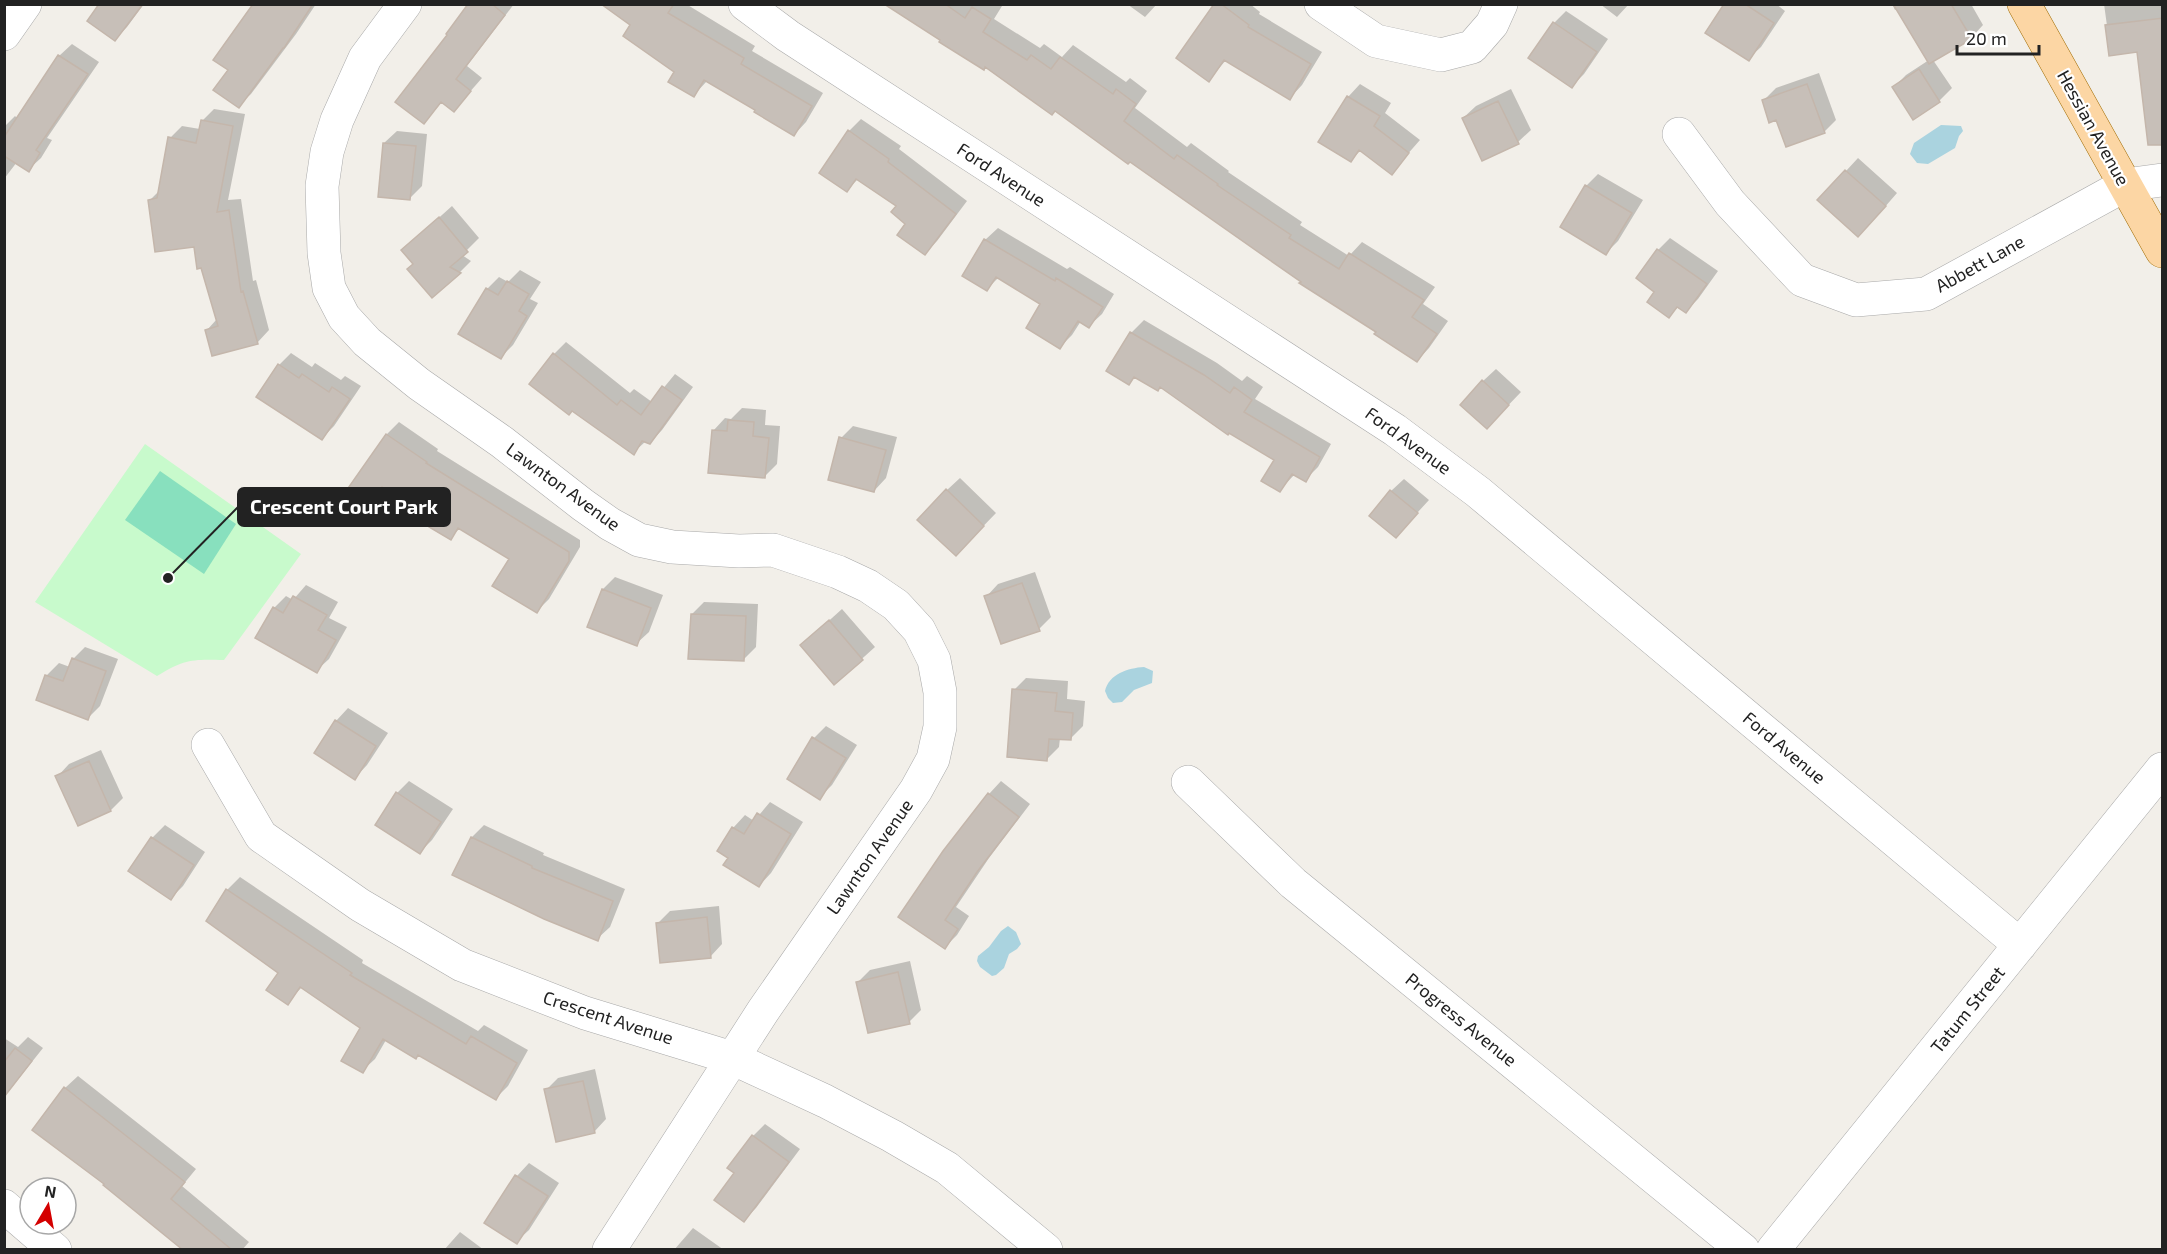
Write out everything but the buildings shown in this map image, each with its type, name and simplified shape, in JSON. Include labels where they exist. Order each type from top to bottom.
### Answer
[{"type":"main road","name":"Hessian Avenue","points":[[2024,4],[2163,251]]},
{"type":"street","points":[[4,34],[26,4]]},
{"type":"street","name":"Lawnton Avenue","points":[[405,4],[365,58],[337,120],[327,152],[322,186],[324,253],[329,288],[344,317],[367,342],[419,384],[502,442],[610,524],[639,540],[672,547],[773,550],[838,572],[868,586],[896,605],[919,630],[934,660],[940,692],[940,727],[933,759],[916,790],[732,1058],[609,1250]]},
{"type":"street","name":"Ford Avenue","points":[[745,4],[788,36],[1395,430],[1487,500],[2020,945]]},
{"type":"street","points":[[1321,4],[1376,41],[1441,55],[1472,47],[1492,24],[1500,7]]},
{"type":"street","name":"Abbett Lane","points":[[1679,134],[1730,203],[1802,280],[1857,300],[1926,294],[2125,185]]},
{"type":"street","points":[[2125,185],[2163,180]]},
{"type":"street","name":"Crescent Avenue","points":[[208,745],[261,836],[370,911],[462,965],[585,1014],[732,1058],[882,1131],[947,1168],[1046,1250]]},
{"type":"street","name":"Tatum Street","points":[[1773,1250],[2163,769]]},
{"type":"street","name":"Progress Avenue","points":[[1188,782],[1293,883],[1743,1250]]},
{"type":"street","points":[[4,1206],[55,1250]]},
{"type":"green space","points":[[145,444],[301,554],[224,660],[189,661],[174,666],[157,676],[35,602]]},
{"type":"green space","points":[[160,471],[236,524],[204,574],[125,520]]},
{"type":"water","points":[[1941,125],[1961,126],[1963,131],[1955,148],[1928,164],[1917,163],[1910,154],[1914,143]]},
{"type":"water","points":[[1144,667],[1153,671],[1152,683],[1134,690],[1122,702],[1113,703],[1108,698],[1105,691],[1115,676]]},
{"type":"water","points":[[1008,926],[1016,932],[1021,944],[1009,954],[1004,968],[992,976],[980,967],[977,961],[978,956]]},
{"type":"place","name":"Crescent Court Park","points":[[168,578]]}]
